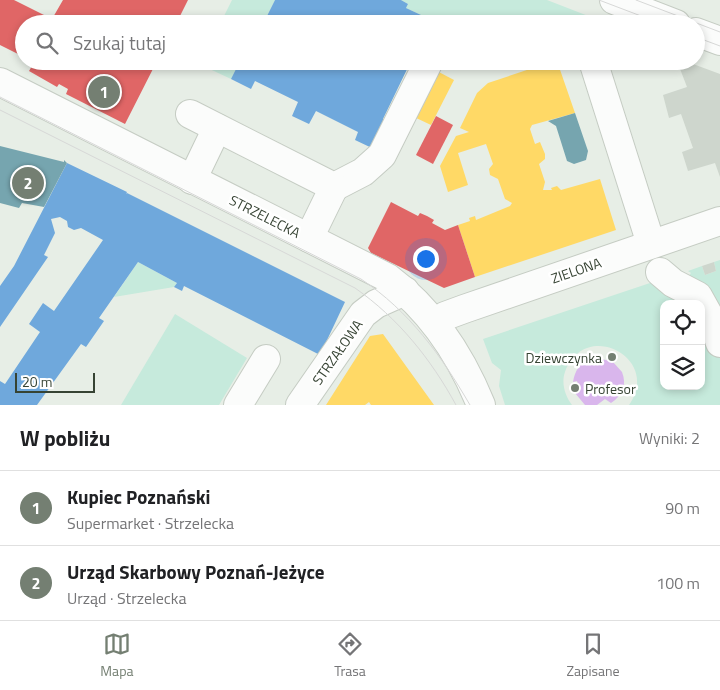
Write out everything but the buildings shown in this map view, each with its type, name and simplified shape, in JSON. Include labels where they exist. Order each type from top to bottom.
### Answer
[{"type":"street","points":[[614,0],[653,15]]},
{"type":"street","points":[[705,35],[720,41]]},
{"type":"street","points":[[309,238],[334,187],[363,172],[382,155],[424,70]]},
{"type":"street","points":[[597,70],[651,244]]},
{"type":"street","name":"STRZELECKA","points":[[0,82],[376,272],[405,291],[435,324],[481,405]]},
{"type":"street","points":[[190,114],[334,187]]},
{"type":"street","points":[[192,180],[217,128]]},
{"type":"street","name":"ZIELONA","points":[[435,324],[464,308],[720,221]]},
{"type":"street","points":[[667,269],[673,283],[698,296],[713,323],[720,343]]},
{"type":"street","name":"STRZAŁOWA","points":[[300,405],[363,314],[376,304],[405,291]]},
{"type":"street","points":[[238,405],[266,359]]},
{"type":"green space","points":[[232,0],[275,0],[268,15],[224,15]]},
{"type":"green space","points":[[401,0],[547,0],[586,15],[420,15],[406,8],[408,4]]},
{"type":"green space","points":[[212,70],[236,70],[231,79]]},
{"type":"green space","points":[[720,260],[720,405],[629,405],[637,388],[636,372],[629,360],[617,351],[603,346],[588,348],[575,356],[565,372],[564,389],[572,405],[505,405],[499,386],[501,370],[492,363],[483,339],[659,280],[683,283],[691,273],[688,271],[702,266],[705,275],[716,271],[714,262]]},
{"type":"green space","points":[[138,262],[177,283],[174,287],[114,297]]},
{"type":"green space","points":[[175,314],[247,358],[219,405],[121,405]]},
{"type":"shaded area","points":[[590,357],[589,362],[598,365],[602,359],[613,362],[622,372],[623,389],[611,403],[605,399],[597,405],[585,405],[575,393],[579,392],[577,381],[573,382],[575,374],[581,364]]},
{"type":"tram line","points":[[599,0],[638,15]]},
{"type":"tram line","points":[[636,0],[675,15]]},
{"type":"tram line","points":[[705,26],[720,32]]},
{"type":"tram line","points":[[705,40],[720,46]]},
{"type":"tram line","points":[[0,97],[361,279],[394,305],[423,335],[470,405]]},
{"type":"tram line","points":[[0,110],[355,288],[385,312],[412,340],[436,372],[456,405]]},
{"type":"place","name":"Kupiec Poznański","points":[[104,92]]},
{"type":"place","name":"Urząd Skarbowy Poznań-Jeżyce","points":[[28,183]]},
{"type":"place","name":"Dziewczynka","points":[[612,357]]},
{"type":"place","name":"Profesor","points":[[575,388]]}]
